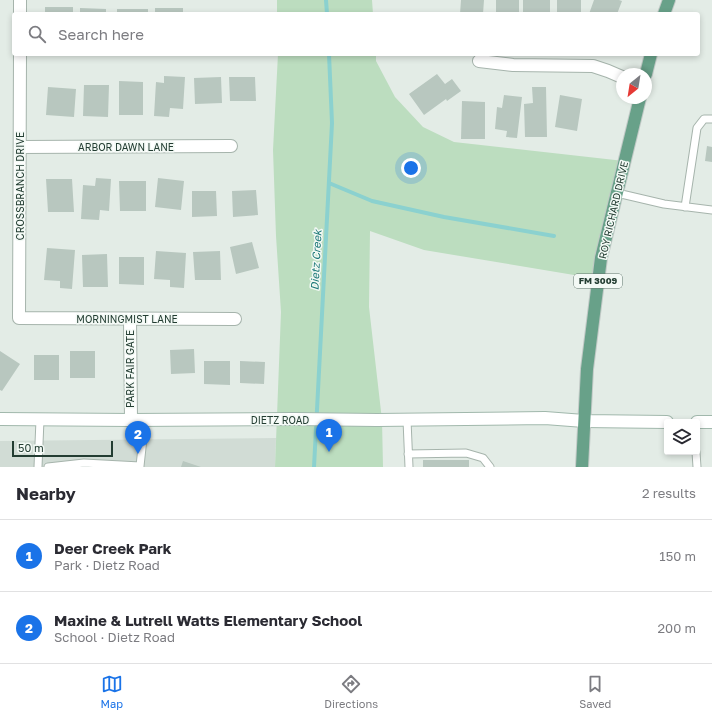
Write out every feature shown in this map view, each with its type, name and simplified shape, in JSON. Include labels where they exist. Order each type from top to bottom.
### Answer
[{"type":"main road","points":[[665,12],[669,0]]},
{"type":"main road","points":[[648,68],[650,56]]},
{"type":"main road","name":"ROY RICHARD DRIVE","points":[[582,467],[587,369],[601,258],[639,104]]},
{"type":"street","points":[[20,0],[20,12]]},
{"type":"street","name":"CROSSBRANCH DRIVE","points":[[19,318],[20,56]]},
{"type":"street","points":[[479,61],[513,65],[593,66],[616,73]]},
{"type":"street","name":"ARBOR DAWN LANE","points":[[20,147],[231,146]]},
{"type":"street","name":"MORNINGMIST LANE","points":[[19,318],[235,319]]},
{"type":"street","name":"PARK FAIR GATE","points":[[130,319],[131,420]]},
{"type":"street","name":"DIETZ ROAD","points":[[0,419],[407,420],[545,418],[584,421],[664,422]]},
{"type":"street","points":[[700,422],[712,422]]},
{"type":"lane","points":[[685,207],[697,128],[704,119],[712,119]]},
{"type":"lane","points":[[617,193],[664,204],[712,210]]},
{"type":"lane","points":[[38,467],[40,420]]},
{"type":"lane","points":[[48,467],[84,463],[140,467],[145,420]]},
{"type":"lane","points":[[407,420],[409,467]]},
{"type":"lane","points":[[408,454],[466,453],[483,458],[490,467]]},
{"type":"lane","points":[[696,455],[697,467]]},
{"type":"shaded area","points":[[276,438],[275,467],[0,467],[0,441]]},
{"type":"green space","points":[[277,0],[372,0],[373,12],[277,12]]},
{"type":"green space","points":[[278,56],[376,56],[376,61],[395,97],[423,127],[454,142],[624,161],[598,279],[424,250],[370,231],[369,307],[382,420],[383,467],[275,467],[281,312],[276,236],[273,150]]},
{"type":"building","points":[[461,0],[484,0],[483,12],[460,12]]},
{"type":"building","points":[[496,0],[519,0],[519,12],[496,12]]},
{"type":"building","points":[[523,0],[550,0],[550,12],[523,12]]},
{"type":"building","points":[[557,0],[581,0],[581,12],[557,12]]},
{"type":"building","points":[[594,0],[622,1],[618,12],[590,12]]},
{"type":"building","points":[[45,7],[73,7],[73,12],[45,12]]},
{"type":"building","points":[[80,8],[106,9],[106,12],[80,12]]},
{"type":"building","points":[[155,8],[183,8],[183,12],[155,12]]},
{"type":"building","points":[[117,9],[148,9],[148,12],[117,12]]},
{"type":"building","points":[[437,74],[445,84],[452,79],[461,91],[447,101],[446,99],[424,115],[409,94]]},
{"type":"building","points":[[164,76],[185,77],[183,109],[170,108],[169,117],[154,116],[156,82],[164,83]]},
{"type":"building","points":[[221,77],[222,103],[195,104],[194,78]]},
{"type":"building","points":[[229,77],[255,77],[256,101],[230,101]]},
{"type":"building","points":[[119,81],[143,82],[143,115],[119,115]]},
{"type":"building","points":[[84,85],[109,85],[108,117],[83,116]]},
{"type":"building","points":[[48,87],[76,89],[74,117],[46,115]]},
{"type":"building","points":[[532,87],[546,87],[547,137],[525,137],[524,104],[533,103]]},
{"type":"building","points":[[504,95],[522,97],[517,138],[506,137],[507,131],[495,129],[497,107],[502,108]]},
{"type":"building","points":[[560,95],[582,99],[577,131],[555,127]]},
{"type":"building","points":[[462,101],[485,102],[485,139],[461,139]]},
{"type":"building","points":[[707,146],[712,147],[712,162],[705,161]]},
{"type":"building","points":[[96,178],[111,179],[109,211],[100,210],[99,220],[81,219],[83,185],[95,186]]},
{"type":"building","points":[[158,178],[184,181],[181,210],[155,207]]},
{"type":"building","points":[[46,179],[72,179],[74,212],[48,212]]},
{"type":"building","points":[[119,181],[146,181],[146,211],[120,211]]},
{"type":"building","points":[[256,190],[258,215],[233,217],[232,191]]},
{"type":"building","points":[[192,191],[216,191],[217,216],[192,217]]},
{"type":"building","points":[[252,242],[259,268],[236,274],[230,247]]},
{"type":"building","points":[[47,248],[75,250],[72,289],[60,288],[60,281],[44,280]]},
{"type":"building","points":[[156,251],[186,253],[184,288],[170,287],[170,280],[154,279]]},
{"type":"building","points":[[220,251],[221,280],[195,280],[193,252]]},
{"type":"building","points":[[107,254],[108,287],[83,287],[82,255]]},
{"type":"building","points":[[119,257],[144,257],[144,285],[119,284]]},
{"type":"building","points":[[194,349],[195,373],[171,374],[170,350]]},
{"type":"building","points":[[0,351],[20,364],[2,391],[0,390]]},
{"type":"building","points":[[70,351],[95,351],[95,378],[70,378]]},
{"type":"building","points":[[34,355],[59,355],[59,380],[34,380]]},
{"type":"building","points":[[204,361],[230,361],[230,385],[204,384]]},
{"type":"building","points":[[240,361],[265,362],[264,384],[240,383]]},
{"type":"building","points":[[423,460],[469,460],[469,467],[423,467]]},
{"type":"building","points":[[183,461],[201,467],[181,467]]},
{"type":"waterway","name":"Dietz Creek","points":[[326,0],[327,12]]},
{"type":"waterway","name":"Dietz Creek","points":[[314,467],[332,123],[329,56]]},
{"type":"waterway","points":[[329,183],[372,201],[444,217],[554,236]]},
{"type":"place","name":"Deer Creek Park","points":[[329,452]]},
{"type":"place","name":"Maxine & Lutrell Watts Elementary School","points":[[138,454]]}]
